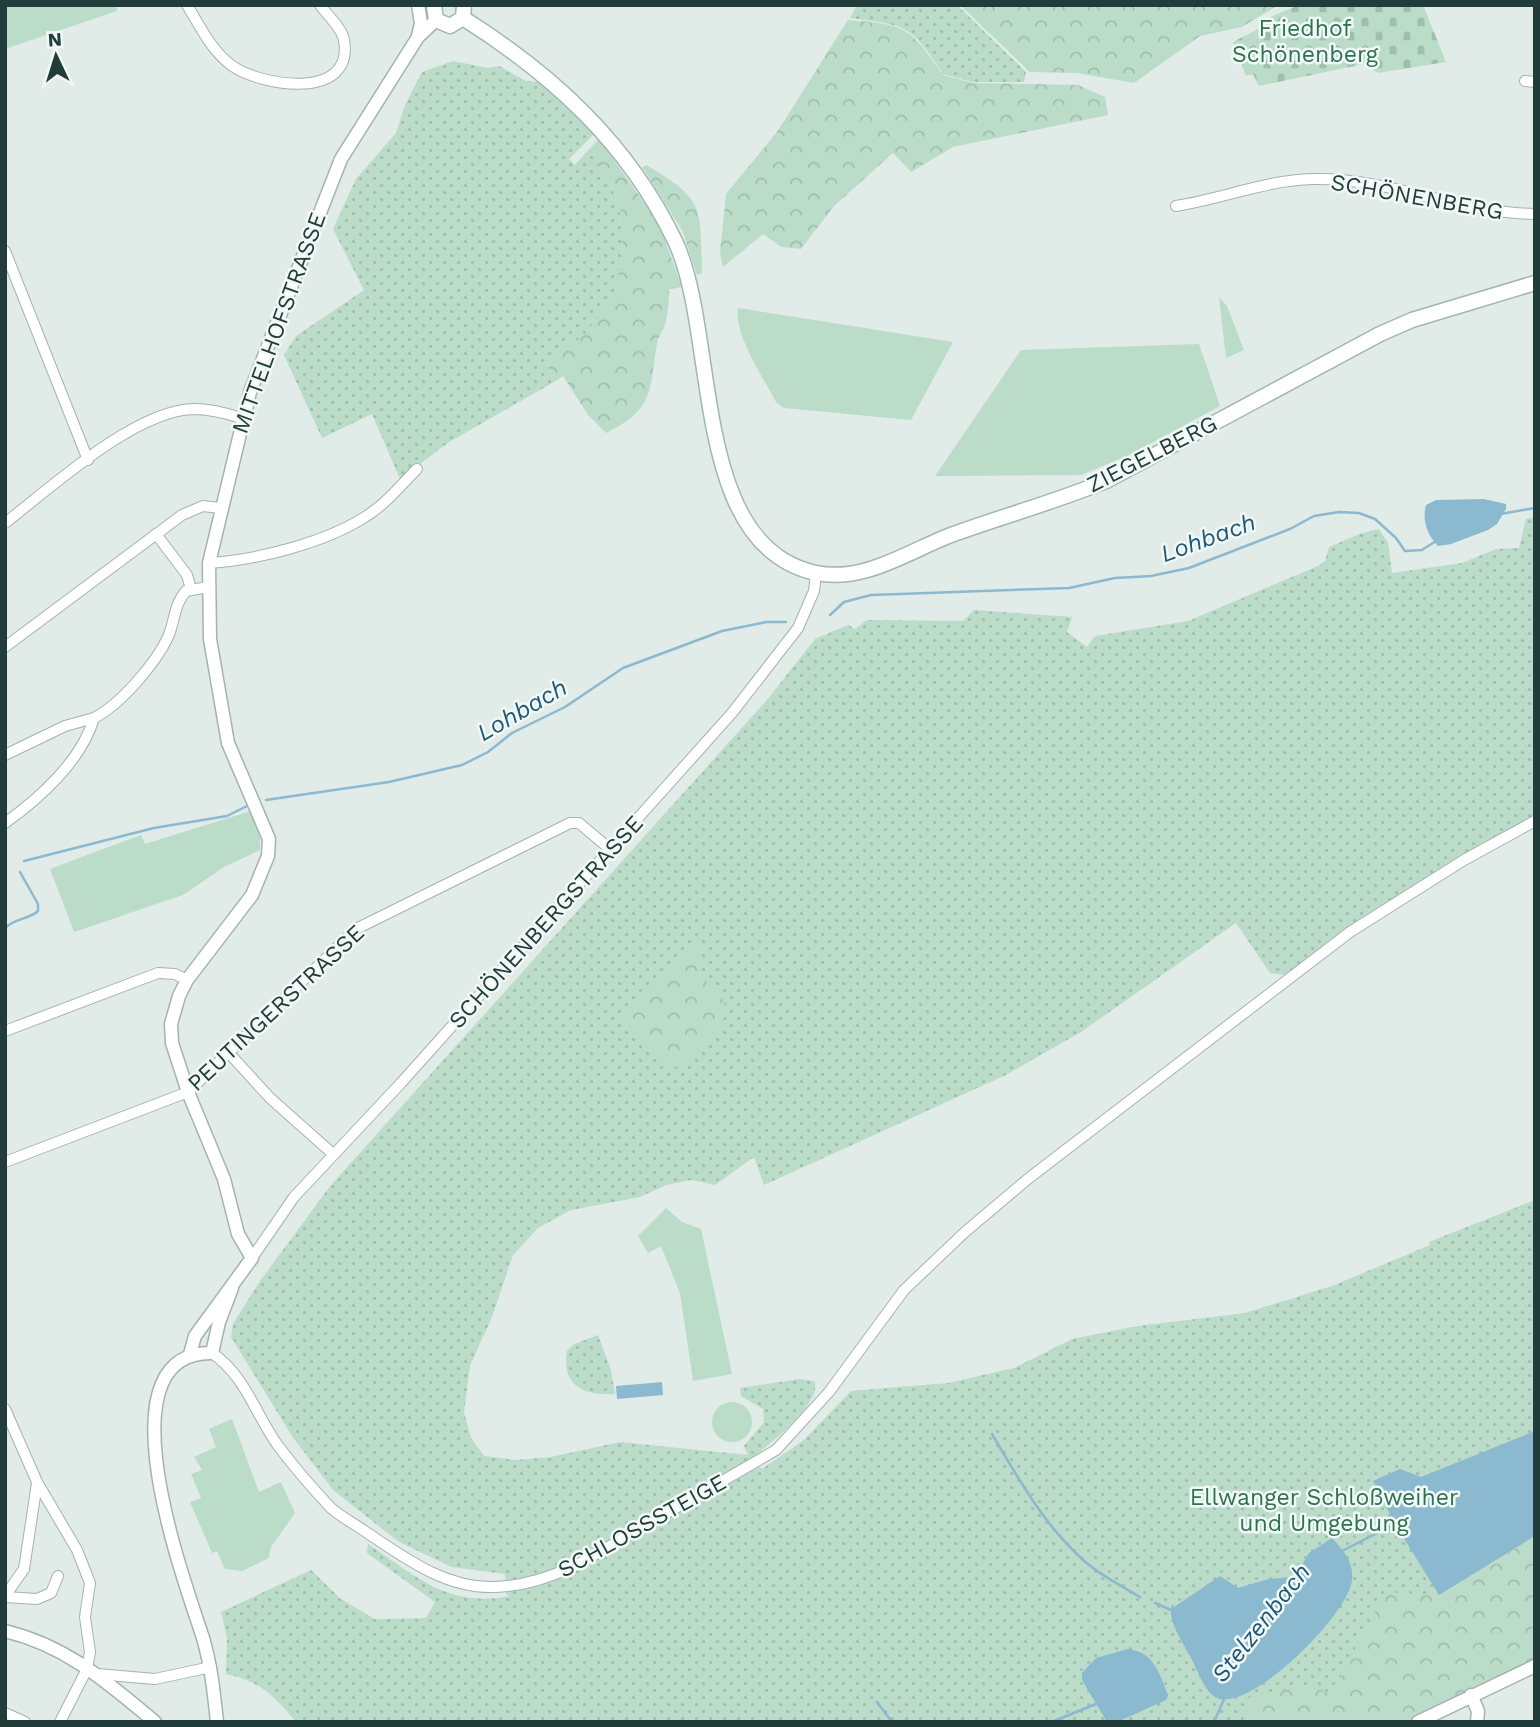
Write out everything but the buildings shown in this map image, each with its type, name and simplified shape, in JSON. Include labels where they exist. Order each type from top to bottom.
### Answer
[{"type":"main road","points":[[435,12],[450,26],[463,12],[540,71],[602,130],[640,178],[670,231],[685,267],[702,343],[713,429],[734,498],[762,541],[782,559],[816,573]]},
{"type":"main road","name":"ZIEGELBERG","points":[[816,573],[859,572],[883,566],[952,535],[1058,501],[1106,481],[1412,320],[1535,283]]},
{"type":"street","points":[[187,5],[218,54],[233,67],[258,80],[286,85],[317,82],[336,72],[344,58],[344,39],[320,5]]},
{"type":"street","points":[[418,5],[421,23],[418,37]]},
{"type":"street","name":"MITTELHOFSTRASSE","points":[[252,1258],[238,1234],[224,1179],[188,1092],[172,1043],[171,1024],[187,980],[252,895],[268,856],[269,839],[228,743],[210,639],[209,563],[241,418],[275,323],[341,159],[435,12]]},
{"type":"street","name":"SCHÖNENBERG","points":[[1176,206],[1269,184],[1314,179],[1349,182],[1504,214],[1535,214]]},
{"type":"street","points":[[5,251],[88,460]]},
{"type":"street","points":[[5,523],[138,425],[171,412],[209,410],[241,418]]},
{"type":"street","points":[[209,563],[268,554],[320,537],[365,517],[416,468]]},
{"type":"street","points":[[5,648],[193,509],[204,506],[220,508]]},
{"type":"street","points":[[156,534],[187,575],[191,589]]},
{"type":"street","name":"SCHÖNENBERGSTRASSE","points":[[252,1258],[294,1197],[611,850],[732,713],[798,628],[814,591],[816,573]]},
{"type":"street","points":[[5,755],[65,726],[106,712],[152,664],[168,636],[181,597],[191,589],[208,587]]},
{"type":"street","points":[[5,822],[53,781],[89,738],[94,718]]},
{"type":"street","name":"SCHLOSSSTEIGE","points":[[212,1353],[226,1362],[278,1445],[332,1509],[429,1572],[457,1583],[494,1587],[547,1579],[577,1565],[763,1459],[795,1431],[829,1392],[904,1290],[965,1232],[1029,1178],[1350,932],[1464,860],[1535,821]]},
{"type":"street","name":"PEUTINGERSTRASSE","points":[[5,1162],[188,1092],[356,929],[570,823],[579,823],[611,850]]},
{"type":"street","points":[[5,1031],[158,973],[175,974],[187,980]]},
{"type":"street","points":[[228,1052],[270,1098],[333,1154]]},
{"type":"street","points":[[217,1722],[211,1667],[179,1572],[165,1518],[156,1438],[162,1382],[178,1361],[190,1354],[212,1353],[219,1322],[233,1287],[252,1258]]},
{"type":"street","points":[[190,1354],[195,1336],[224,1294],[233,1287]]},
{"type":"street","points":[[5,1409],[37,1482],[77,1550],[90,1583],[85,1617],[92,1672],[60,1722]]},
{"type":"street","points":[[5,1597],[24,1569],[37,1482]]},
{"type":"street","points":[[5,1597],[37,1599],[51,1593],[58,1576]]},
{"type":"street","points":[[5,1631],[59,1648],[155,1722]]},
{"type":"street","points":[[1418,1722],[1535,1666]]},
{"type":"street","points":[[92,1672],[155,1679],[211,1667]]},
{"type":"street","points":[[1471,1695],[1478,1711],[1477,1722]]},
{"type":"street","points":[[5,1713],[25,1722]]},
{"type":"green space","points":[[5,5],[116,5],[117,11],[5,49]]},
{"type":"green space","points":[[857,5],[957,5],[1026,72],[1024,82],[972,82],[943,74],[923,45],[906,30],[884,23],[850,18]]},
{"type":"green space","points":[[960,5],[1278,5],[1242,27],[1200,36],[1134,83],[1077,73],[1030,72]]},
{"type":"green space","name":"Friedhof Schönenberg","points":[[1299,5],[1423,5],[1446,62],[1378,73],[1364,64],[1259,86],[1253,74],[1246,76],[1233,42],[1260,28],[1258,22]]},
{"type":"green space","points":[[848,20],[883,24],[905,31],[922,47],[943,75],[973,83],[1078,85],[1105,97],[1108,115],[953,147],[911,172],[893,153],[834,206],[801,249],[781,247],[763,234],[723,267],[720,253],[726,194],[777,132]]},
{"type":"green space","points":[[453,61],[488,68],[499,66],[526,81],[538,82],[595,133],[569,159],[575,165],[591,147],[620,205],[622,254],[613,300],[584,335],[547,365],[554,382],[449,442],[400,479],[372,414],[322,438],[284,355],[296,336],[364,290],[333,229],[356,179],[396,133],[405,105],[422,72]]},
{"type":"green space","points":[[599,139],[659,224],[682,287],[669,289],[664,328],[658,341],[650,386],[642,407],[634,416],[606,433],[588,415],[563,376],[554,382],[547,365],[584,335],[613,299],[622,254],[620,205],[591,147]]},
{"type":"green space","points":[[646,165],[680,187],[696,207],[701,233],[702,273],[697,275],[683,232],[643,168]]},
{"type":"green space","points":[[1219,297],[1227,306],[1244,350],[1226,358]]},
{"type":"green space","points":[[738,308],[953,342],[911,420],[784,408],[776,402],[745,343],[740,330]]},
{"type":"green space","points":[[1199,344],[1220,406],[1127,456],[1081,475],[935,476],[1021,350]]},
{"type":"green space","name":"Ellwanger Schloßweiher und Umgebung","points":[[1535,517],[1535,815],[1395,898],[1286,975],[1270,973],[1236,923],[1081,1032],[1006,1075],[764,1185],[754,1157],[715,1185],[691,1180],[666,1185],[640,1197],[571,1210],[538,1228],[513,1255],[492,1317],[470,1366],[464,1412],[471,1438],[484,1456],[515,1460],[551,1457],[620,1442],[748,1455],[744,1446],[764,1422],[763,1409],[741,1396],[740,1388],[799,1379],[814,1381],[815,1390],[803,1411],[752,1458],[762,1469],[804,1440],[851,1391],[948,1383],[1014,1368],[1072,1339],[1138,1326],[1245,1313],[1332,1286],[1430,1245],[1429,1242],[1535,1200],[1535,1644],[1389,1722],[296,1722],[266,1691],[248,1681],[226,1674],[227,1638],[221,1612],[311,1570],[341,1599],[375,1619],[426,1618],[435,1602],[367,1553],[368,1544],[418,1578],[451,1594],[488,1599],[510,1596],[506,1594],[505,1574],[452,1567],[399,1542],[333,1490],[292,1436],[231,1337],[233,1324],[260,1281],[331,1185],[767,700],[815,639],[848,625],[855,629],[867,620],[963,621],[974,610],[1072,617],[1067,632],[1087,647],[1095,636],[1188,621],[1318,566],[1325,561],[1329,547],[1362,533],[1379,529],[1388,543],[1392,573],[1462,563],[1496,549],[1519,548],[1526,519]]},
{"type":"green space","points":[[251,811],[260,829],[260,850],[224,867],[183,895],[74,932],[50,869],[141,835],[145,844]]},
{"type":"green space","points":[[692,947],[703,949],[699,971],[709,985],[719,990],[727,1011],[717,1029],[695,1055],[668,1069],[620,1023]]},
{"type":"green space","points":[[666,1208],[682,1222],[701,1229],[732,1374],[693,1381],[680,1293],[661,1246],[648,1253],[638,1236]]},
{"type":"green space","points":[[598,1335],[611,1370],[615,1394],[585,1391],[571,1381],[568,1373],[567,1351],[574,1344]]},
{"type":"green space","points":[[732,1402],[740,1403],[746,1408],[751,1414],[751,1430],[746,1436],[740,1441],[732,1442],[724,1441],[718,1436],[713,1430],[712,1422],[713,1414],[718,1408],[724,1403]]},
{"type":"green space","points":[[232,1419],[259,1492],[281,1482],[295,1513],[271,1547],[269,1558],[242,1571],[225,1569],[217,1551],[212,1553],[190,1502],[201,1498],[191,1474],[202,1470],[194,1457],[216,1447],[209,1429]]},
{"type":"green space","points":[[1535,1536],[1535,1666],[1418,1722],[1243,1722],[1248,1698],[1310,1684],[1331,1695],[1385,1592],[1439,1595]]},
{"type":"water","points":[[1484,499],[1506,504],[1497,524],[1451,544],[1438,546],[1426,527],[1426,505],[1436,500]]},
{"type":"water","points":[[662,1382],[663,1395],[617,1399],[616,1386]]},
{"type":"water","points":[[1535,1431],[1535,1536],[1439,1595],[1395,1524],[1373,1481],[1400,1469],[1421,1477]]},
{"type":"water","points":[[1332,1538],[1347,1556],[1352,1573],[1347,1595],[1334,1615],[1317,1636],[1274,1676],[1252,1690],[1232,1698],[1217,1698],[1202,1680],[1178,1634],[1171,1609],[1220,1576],[1238,1588],[1269,1579],[1295,1577],[1309,1553]]},
{"type":"water","points":[[1128,1649],[1150,1659],[1168,1695],[1166,1700],[1117,1722],[1107,1722],[1082,1680],[1082,1673],[1096,1658]]},
{"type":"waterway","name":"Lohbach","points":[[1500,514],[1535,508]]},
{"type":"waterway","name":"Lohbach","points":[[830,615],[844,602],[871,595],[1069,588],[1115,578],[1151,576],[1189,568],[1290,529],[1314,516],[1339,512],[1359,513],[1375,519],[1396,538],[1405,551],[1422,550],[1436,541]]},
{"type":"waterway","name":"Lohbach","points":[[266,800],[389,782],[462,765],[488,752],[512,733],[565,707],[623,668],[722,631],[766,622],[786,622]]},
{"type":"waterway","name":"Lohbach","points":[[24,861],[154,828],[227,816],[247,806]]},
{"type":"waterway","name":"Lohbach","points":[[5,928],[38,911],[38,904],[20,872]]},
{"type":"waterway","points":[[992,1434],[1032,1499],[1067,1544],[1095,1569],[1140,1597]]},
{"type":"waterway","name":"Stelzenbach","points":[[1340,1552],[1397,1523]]},
{"type":"waterway","points":[[1155,1603],[1171,1610]]},
{"type":"waterway","name":"Stelzenbach","points":[[1214,1722],[1225,1697]]},
{"type":"waterway","points":[[877,1702],[892,1722]]},
{"type":"waterway","points":[[1059,1719],[1096,1704]]},
{"type":"waterway","name":"Stelzenbach","points":[[1051,1722],[1059,1719],[1065,1722]]}]
